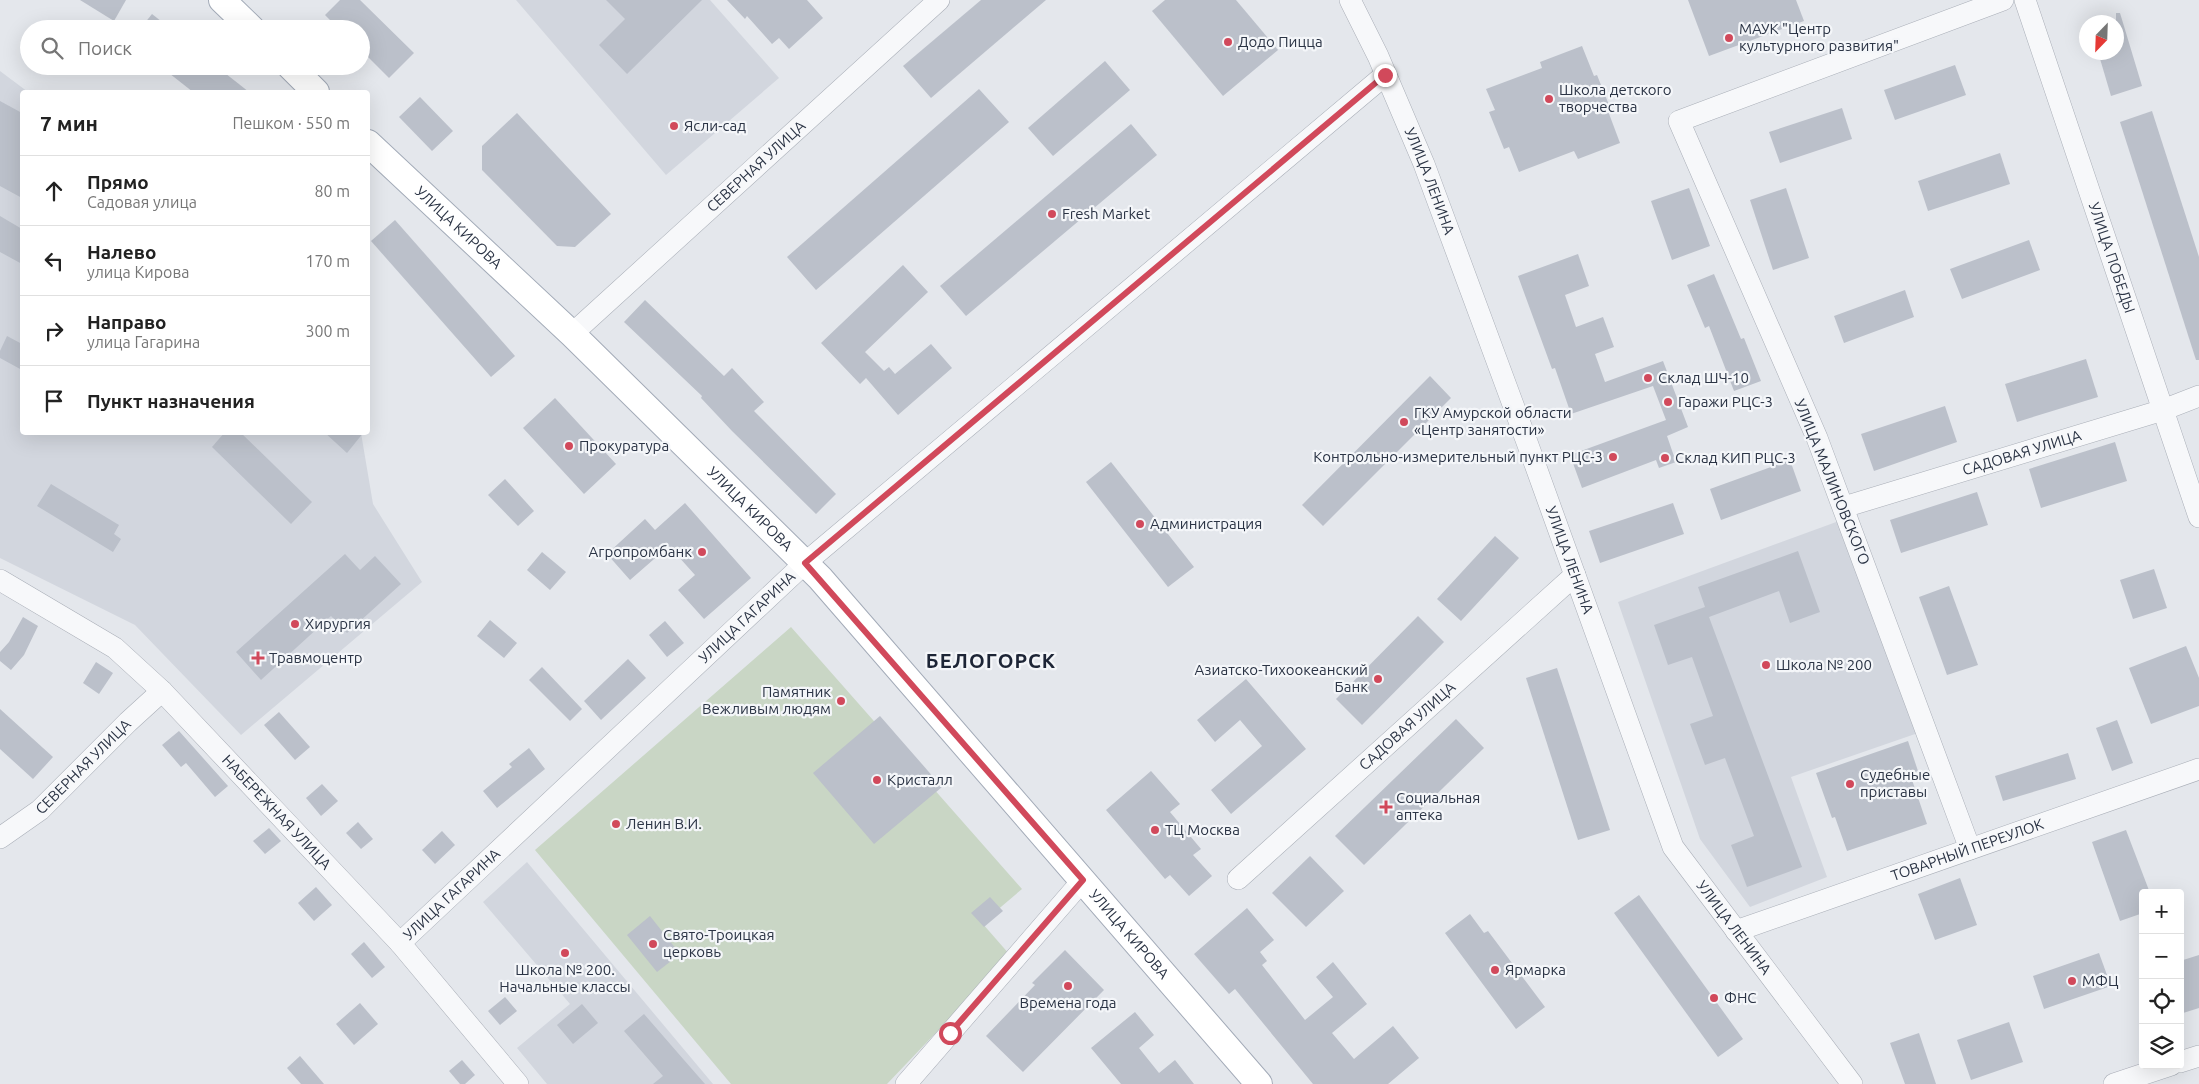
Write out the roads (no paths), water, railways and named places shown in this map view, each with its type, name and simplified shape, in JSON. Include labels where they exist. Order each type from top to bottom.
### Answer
[{"type":"main road","points":[[222,0],[243,20]]},
{"type":"main road","points":[[299,75],[314,90]]},
{"type":"main road","name":"УЛИЦА КИРОВА","points":[[370,145],[572,334],[805,563],[1259,1084]]},
{"type":"street","name":"СЕВЕРНАЯ УЛИЦА","points":[[572,334],[939,0]]},
{"type":"street","name":"УЛИЦА ЛЕНИНА","points":[[1350,0],[1404,115],[1424,164],[1673,847],[1852,1084]]},
{"type":"street","points":[[1360,0],[1381,66]]},
{"type":"street","name":"УЛИЦА МАЛИНОВСКОГО","points":[[1970,849],[1817,438],[1678,121],[2003,0]]},
{"type":"street","name":"УЛИЦА ПОБЕДЫ","points":[[2025,0],[2199,517]]},
{"type":"street","name":"УЛИЦА ГАГАРИНА","points":[[400,942],[805,563],[1381,66]]},
{"type":"street","name":"САДОВАЯ УЛИЦА","points":[[1844,507],[2163,410],[2199,396]]},
{"type":"street","name":"САДОВАЯ УЛИЦА","points":[[1238,879],[1574,575]]},
{"type":"street","name":"НАБЕРЕЖНАЯ УЛИЦА","points":[[0,580],[115,648],[162,691],[400,942],[518,1084]]},
{"type":"street","name":"СЕВЕРНАЯ УЛИЦА","points":[[0,838],[40,810],[162,691]]},
{"type":"street","name":"ТОВАРНЫЙ ПЕРЕУЛОК","points":[[1736,931],[2199,769]]},
{"type":"street","points":[[906,1084],[1083,880]]},
{"type":"street","points":[[2184,1061],[2199,1056]]},
{"type":"street","points":[[2114,1084],[2159,1069]]},
{"type":"place","name":"МАУК \"Центр культурного развития\"","points":[[1729,38]]},
{"type":"place","name":"Додо Пицца","points":[[1228,42]]},
{"type":"place","name":"Школа детского творчества","points":[[1549,99]]},
{"type":"place","name":"Ясли-сад","points":[[674,126]]},
{"type":"place","name":"Fresh Market","points":[[1052,214]]},
{"type":"place","name":"Склад ШЧ-10","points":[[1648,378]]},
{"type":"place","name":"Гаражи РЦС-3","points":[[1668,402]]},
{"type":"place","name":"ГКУ Амурской области «Центр занятости»","points":[[1404,422]]},
{"type":"place","name":"Прокуратура","points":[[569,446]]},
{"type":"place","name":"Контрольно-измерительный пункт РЦС-3","points":[[1613,457]]},
{"type":"place","name":"Склад КИП РЦС-3","points":[[1665,458]]},
{"type":"place","name":"Администрация","points":[[1140,524]]},
{"type":"place","name":"Агропромбанк","points":[[702,552]]},
{"type":"place","name":"Хирургия","points":[[295,624]]},
{"type":"place","name":"Травмоцентр","points":[[258,658]]},
{"type":"place","name":"Школа № 200","points":[[1766,665]]},
{"type":"place","name":"Азиатско-Тихоокеанский Банк","points":[[1378,679]]},
{"type":"place","name":"Памятник Вежливым людям","points":[[841,701]]},
{"type":"place","name":"Кристалл","points":[[877,780]]},
{"type":"place","name":"Судебные приставы","points":[[1850,784]]},
{"type":"place","name":"Социальная аптека","points":[[1386,807]]},
{"type":"place","name":"Ленин В.И.","points":[[616,824]]},
{"type":"place","name":"ТЦ Москва","points":[[1155,830]]},
{"type":"place","name":"Свято-Троицкая церковь","points":[[653,944]]},
{"type":"place","name":"Школа № 200. Начальные классы","points":[[565,953]]},
{"type":"place","name":"Ярмарка","points":[[1495,970]]},
{"type":"place","name":"МФЦ","points":[[2072,981]]},
{"type":"place","name":"Времена года","points":[[1068,986]]},
{"type":"place","name":"ФНС","points":[[1714,998]]},
{"type":"district","name":"БЕЛОГОРСК","points":[[991,661]]}]
